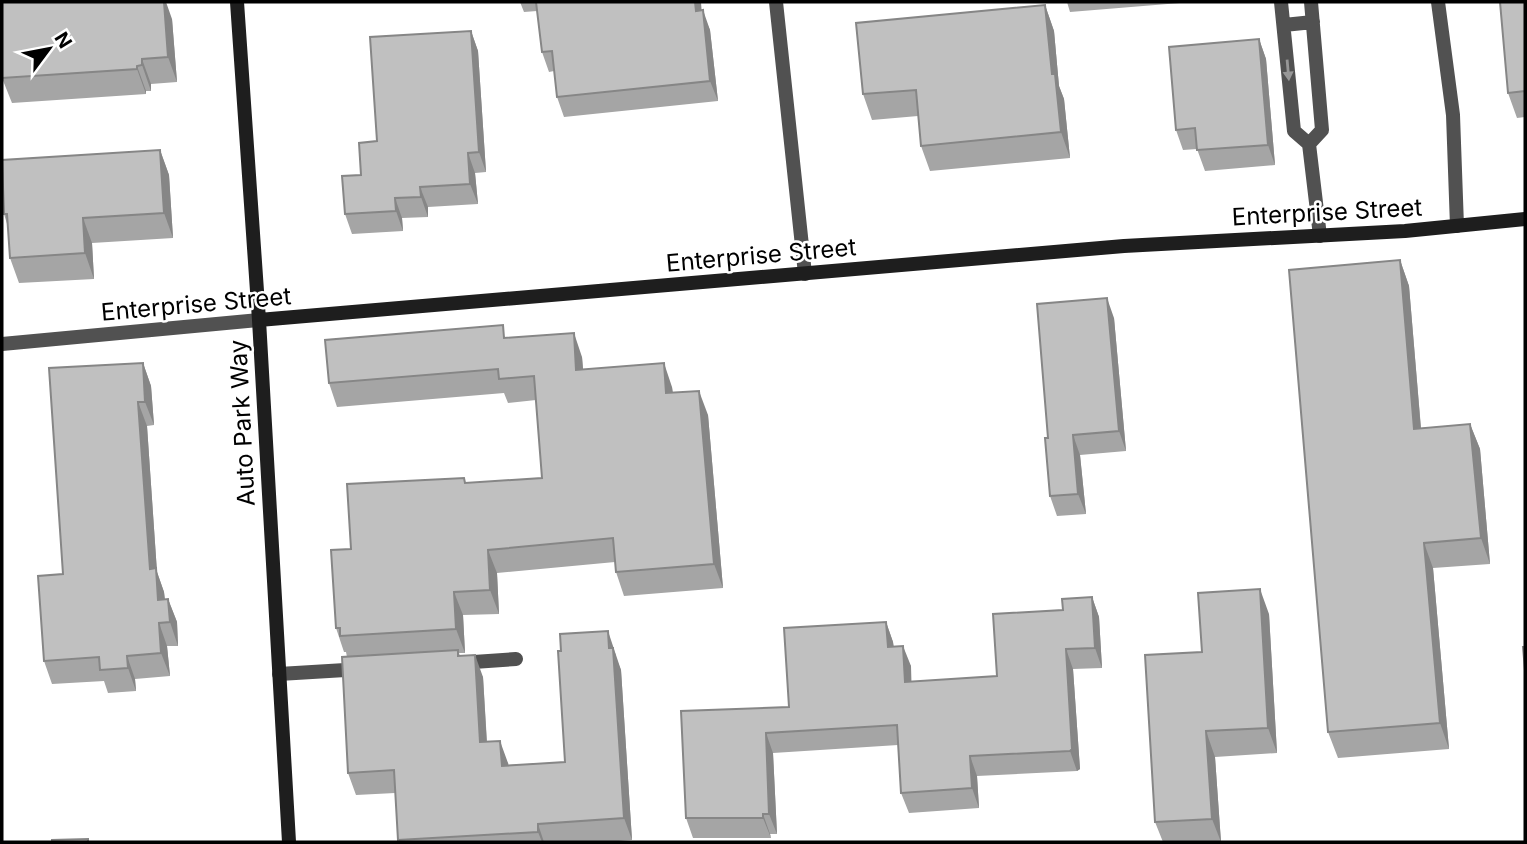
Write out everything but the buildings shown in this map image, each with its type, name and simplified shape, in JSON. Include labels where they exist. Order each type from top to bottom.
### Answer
[{"type":"street","name":"Auto Park Way","points":[[237,2],[259,320],[289,842]]},
{"type":"street","points":[[776,2],[805,274]]},
{"type":"street","points":[[1281,2],[1294,131],[1309,144],[1320,236]]},
{"type":"street","points":[[1309,144],[1322,130],[1311,2]]},
{"type":"street","points":[[1438,2],[1453,115],[1457,226]]},
{"type":"street","points":[[1284,25],[1313,22]]},
{"type":"street","name":"Enterprise Street","points":[[2,344],[1124,246],[1320,236],[1525,219]]},
{"type":"street","points":[[447,664],[516,659]]},
{"type":"street","points":[[279,674],[377,668]]}]
